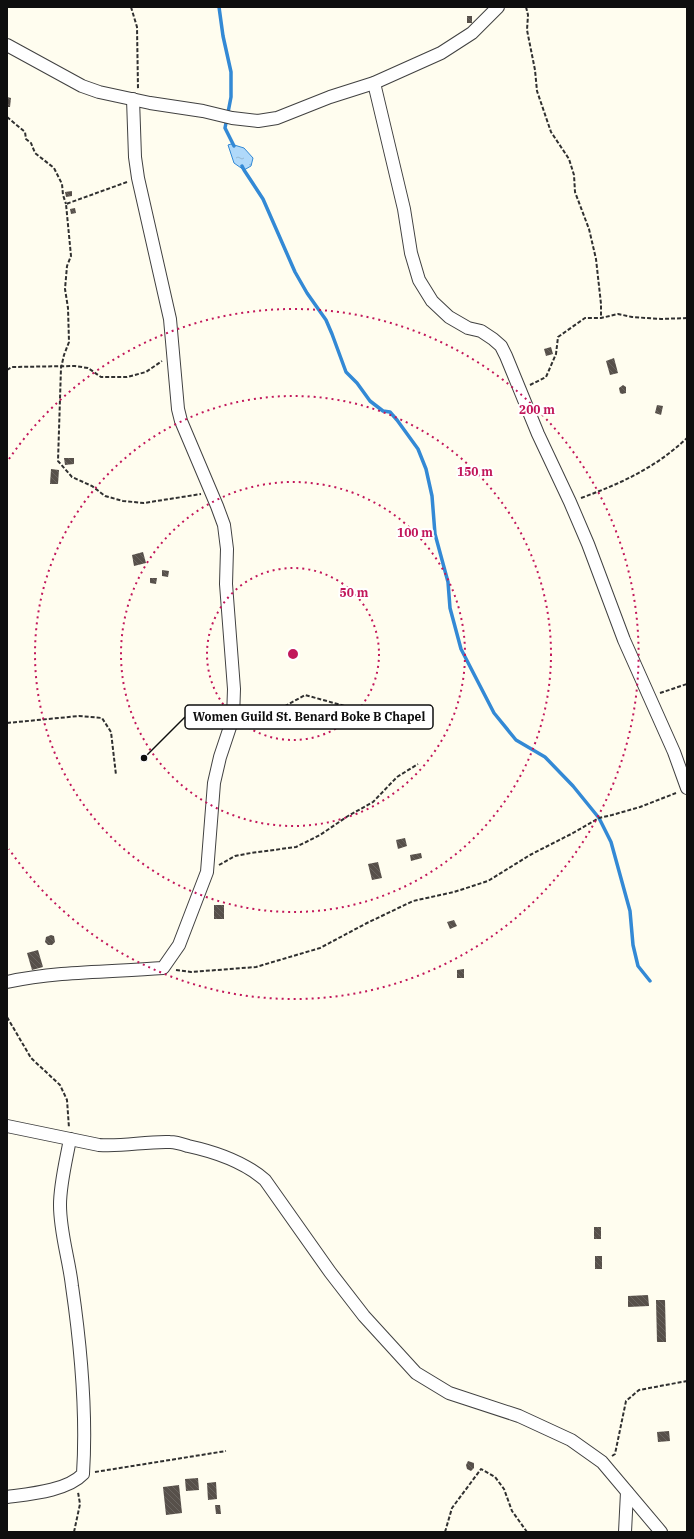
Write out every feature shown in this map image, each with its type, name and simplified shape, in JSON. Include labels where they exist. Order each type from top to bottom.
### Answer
[{"type":"street","points":[[7,45],[82,86],[99,92],[258,121],[278,118],[330,96],[374,83],[441,53],[472,33],[498,7]]},
{"type":"street","points":[[374,83],[404,209],[411,253],[419,280],[432,301],[449,317],[468,328],[481,331],[501,346],[588,544],[624,640],[674,752],[687,788]]},
{"type":"street","points":[[7,982],[91,972],[163,968],[172,958],[179,945],[207,872],[214,783],[220,757],[234,718],[233,663],[226,584],[227,549],[224,525],[181,421],[178,409],[170,318],[138,178],[135,157],[133,99]]},
{"type":"street","points":[[7,1126],[110,1146],[137,1143],[171,1142],[206,1150],[243,1164],[265,1180],[330,1272],[359,1310],[416,1373],[449,1393],[519,1416],[571,1440],[602,1462],[661,1532]]},
{"type":"street","points":[[7,1497],[56,1488],[80,1477],[84,1419],[81,1367],[75,1307],[69,1265],[62,1234],[60,1205],[70,1139]]},
{"type":"street","points":[[626,1492],[626,1532]]},
{"type":"path","points":[[131,7],[137,27],[139,88],[133,99]]},
{"type":"path","points":[[526,7],[528,15],[527,30],[535,70],[537,91],[551,132],[569,159],[574,175],[575,192],[589,229],[596,259],[601,318]]},
{"type":"path","points":[[7,117],[24,132],[26,139],[31,143],[35,153],[54,168],[62,184],[66,204],[71,256],[67,266],[65,289],[68,308],[69,342],[61,368],[58,461],[72,477],[92,486],[105,496],[124,501],[144,503],[210,492]]},
{"type":"path","points":[[66,204],[138,178]]},
{"type":"path","points":[[520,390],[546,377],[556,354],[558,337],[585,318],[601,318],[618,314],[661,319],[687,318]]},
{"type":"path","points":[[7,370],[12,367],[61,368],[75,366],[88,368],[101,377],[127,378],[146,372],[162,361],[173,356]]},
{"type":"path","points":[[570,502],[628,480],[665,457],[687,438]]},
{"type":"path","points":[[650,696],[687,684]]},
{"type":"path","points":[[234,718],[252,712],[278,710],[306,695],[352,708],[389,714],[415,707]]},
{"type":"path","points":[[7,723],[79,716],[102,718],[111,732],[116,775]]},
{"type":"path","points":[[207,872],[235,856],[296,847],[314,838],[373,802],[397,777],[418,764]]},
{"type":"path","points":[[163,968],[191,972],[256,967],[320,948],[413,901],[454,892],[488,881],[530,855],[573,834],[599,818],[640,807],[687,788]]},
{"type":"path","points":[[7,1017],[31,1058],[60,1085],[68,1100],[70,1139]]},
{"type":"path","points":[[602,1462],[616,1454],[626,1401],[639,1390],[687,1381]]},
{"type":"path","points":[[74,1532],[80,1504],[80,1477],[226,1451]]},
{"type":"path","points":[[445,1532],[452,1508],[481,1469],[495,1477],[504,1489],[512,1511],[527,1532]]},
{"type":"water","points":[[231,144],[244,148],[253,158],[251,166],[244,170],[234,163],[228,145]]},
{"type":"building","points":[[467,16],[472,16],[472,23],[467,23]]},
{"type":"building","points":[[7,97],[11,98],[10,107],[7,107]]},
{"type":"building","points":[[72,191],[72,196],[66,197],[65,192]]},
{"type":"building","points":[[75,208],[76,213],[71,214],[70,209]]},
{"type":"building","points":[[551,347],[553,354],[546,356],[544,349]]},
{"type":"building","points":[[614,358],[618,373],[610,375],[606,361]]},
{"type":"building","points":[[623,385],[626,387],[626,393],[622,394],[620,393],[619,388]]},
{"type":"building","points":[[657,405],[663,406],[661,415],[655,413]]},
{"type":"building","points":[[64,458],[74,458],[74,464],[65,465]]},
{"type":"building","points":[[51,469],[59,470],[58,484],[50,484]]},
{"type":"building","points":[[143,552],[146,563],[134,566],[132,555]]},
{"type":"building","points":[[162,570],[169,571],[168,577],[162,576]]},
{"type":"building","points":[[150,578],[157,578],[156,584],[150,583]]},
{"type":"building","points":[[405,838],[407,846],[398,849],[396,840]]},
{"type":"building","points":[[421,853],[422,858],[411,861],[410,855]]},
{"type":"building","points":[[378,862],[382,878],[372,880],[368,864]]},
{"type":"building","points":[[214,905],[224,905],[224,919],[214,919]]},
{"type":"building","points":[[454,920],[457,926],[450,929],[447,922]]},
{"type":"building","points":[[51,935],[54,936],[55,942],[52,945],[48,945],[45,942],[46,937]]},
{"type":"building","points":[[38,950],[43,967],[32,970],[27,953]]},
{"type":"building","points":[[464,969],[464,978],[457,978],[457,970]]},
{"type":"building","points":[[594,1227],[601,1227],[601,1239],[594,1239]]},
{"type":"building","points":[[595,1256],[602,1256],[602,1269],[595,1269]]},
{"type":"building","points":[[648,1295],[649,1306],[628,1307],[628,1296]]},
{"type":"building","points":[[656,1300],[665,1300],[666,1342],[657,1342]]},
{"type":"building","points":[[669,1431],[670,1441],[658,1442],[657,1432]]},
{"type":"building","points":[[468,1461],[474,1463],[474,1468],[471,1471],[467,1469],[466,1465]]},
{"type":"building","points":[[198,1478],[199,1490],[186,1491],[185,1479]]},
{"type":"building","points":[[216,1482],[217,1499],[208,1500],[207,1483]]},
{"type":"building","points":[[179,1485],[182,1513],[166,1515],[163,1487]]},
{"type":"building","points":[[215,1505],[220,1505],[221,1514],[216,1514]]},
{"type":"waterway","points":[[219,7],[223,36],[231,72],[231,97],[225,128],[234,146]]},
{"type":"waterway","points":[[242,166],[263,199],[295,272],[307,293],[326,320],[346,372],[357,383],[370,401],[383,411],[390,412],[418,449],[426,469],[432,496],[435,534],[448,582],[450,608],[461,649],[494,713],[516,740],[545,757],[573,786],[599,818],[611,842],[630,911],[633,945],[638,966],[650,981]]},
{"type":"place","name":"Women Guild St. Benard Boke B Chapel","points":[[144,758]]}]
